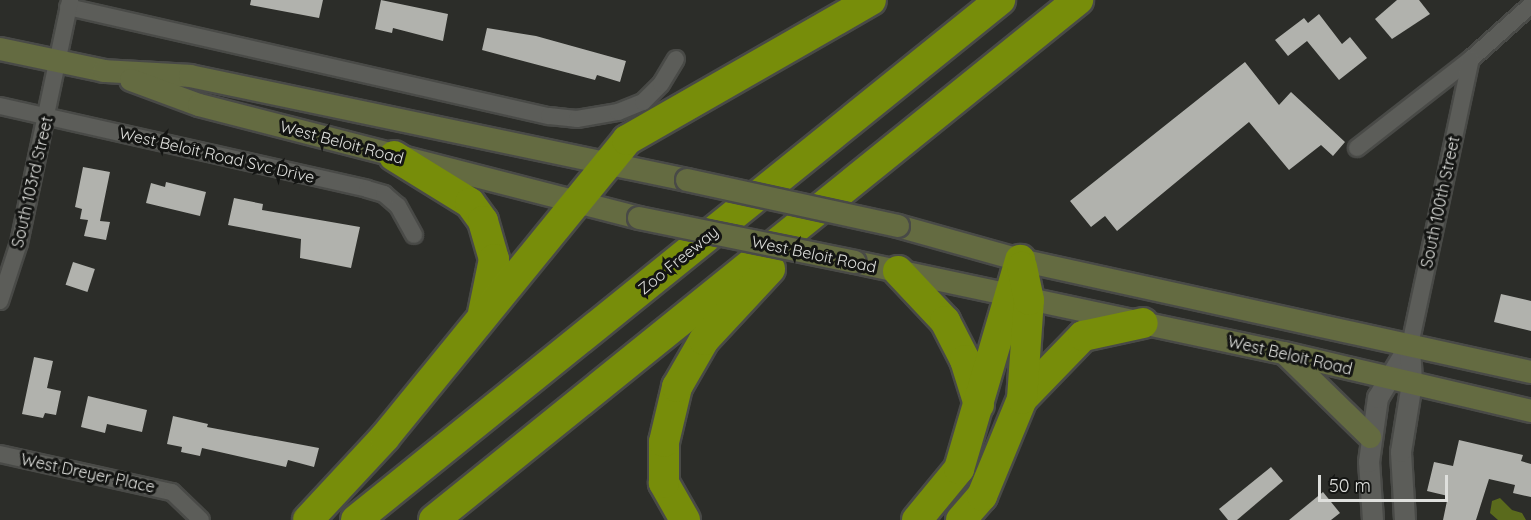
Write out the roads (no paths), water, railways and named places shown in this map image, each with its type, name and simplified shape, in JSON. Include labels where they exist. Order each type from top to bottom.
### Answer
[{"type":"highway","points":[[308,520],[385,437],[627,140],[870,0]]},
{"type":"highway","name":"Zoo Freeway","points":[[356,520],[1000,0]]},
{"type":"highway","points":[[434,520],[1078,0]]},
{"type":"highway","points":[[394,156],[470,202],[483,220],[494,259],[482,320]]},
{"type":"highway","points":[[685,520],[664,483],[664,442],[677,387],[704,339],[850,185]]},
{"type":"highway","points":[[1020,260],[1022,399]]},
{"type":"highway","points":[[898,271],[945,321],[965,360],[979,405]]},
{"type":"highway","points":[[917,520],[959,469],[979,405],[1020,298]]},
{"type":"highway","points":[[961,520],[982,496],[1022,399],[1083,336],[1143,324]]},
{"type":"main road","name":"West Beloit Road","points":[[0,49],[104,71],[199,105],[574,204],[1284,353],[1531,411]]},
{"type":"main road","name":"West Beloit Road","points":[[104,71],[190,76],[687,180],[898,226],[1020,260],[1531,372]]},
{"type":"main road","points":[[1284,353],[1370,437]]},
{"type":"street","points":[[69,3],[549,116],[577,119],[618,112],[643,102],[661,84],[676,59]]},
{"type":"street","name":"South 103rd Street","points":[[0,301],[19,243],[48,117],[69,3]]},
{"type":"street","points":[[1357,148],[1471,58],[1531,5]]},
{"type":"street","name":"South 100th Street","points":[[1410,345],[1471,58]]},
{"type":"street","name":"West Beloit Road Svc Drive","points":[[0,106],[384,194],[398,206],[414,235]]},
{"type":"street","points":[[1373,520],[1370,437],[1378,398],[1387,378],[1410,345]]},
{"type":"street","points":[[1405,520],[1401,452],[1412,382],[1410,345]]},
{"type":"street","name":"West Dreyer Place","points":[[0,454],[172,492],[201,520]]}]
